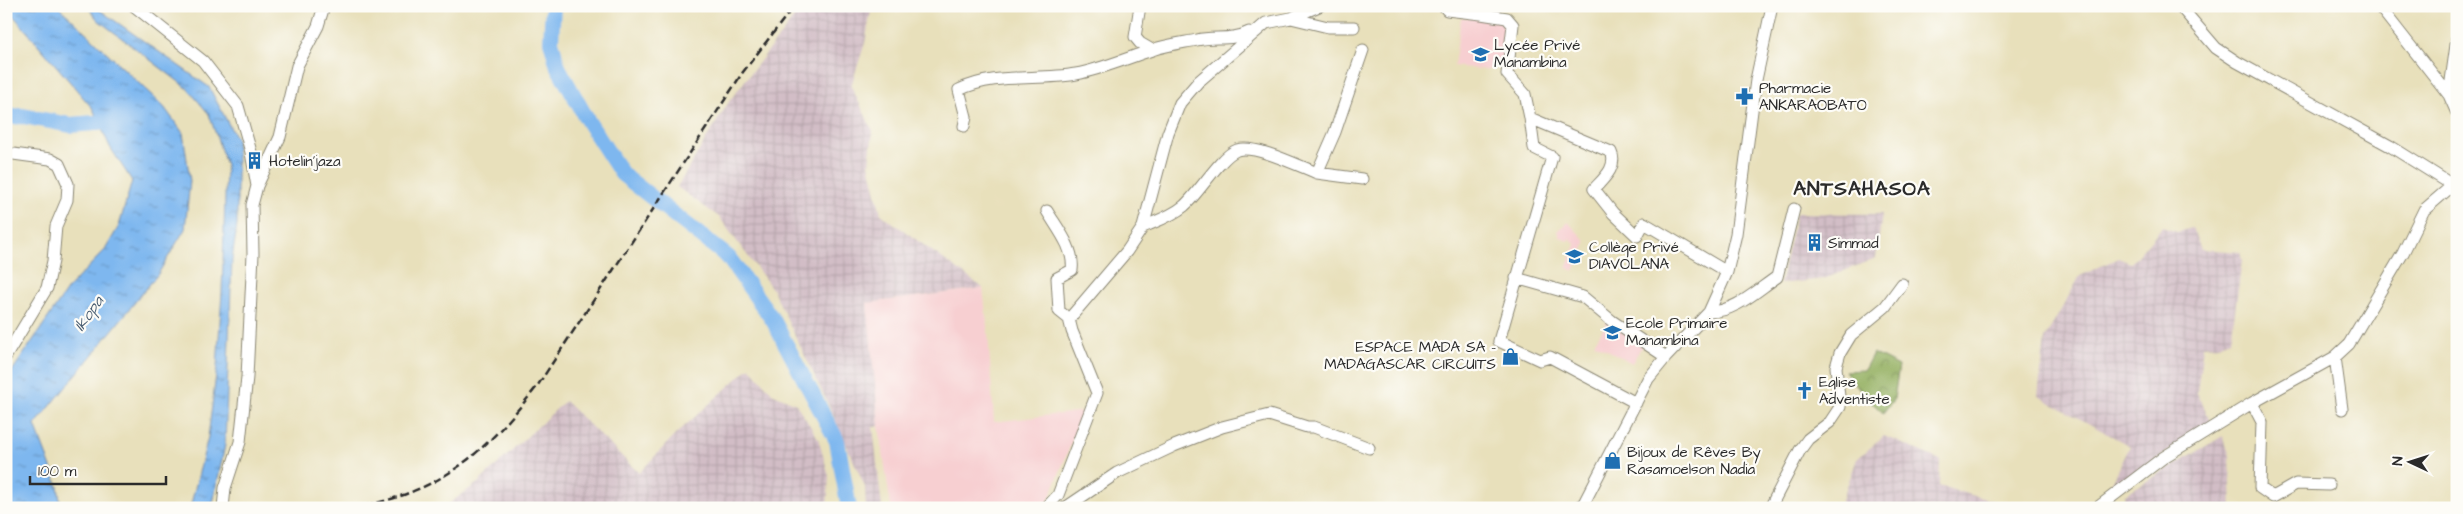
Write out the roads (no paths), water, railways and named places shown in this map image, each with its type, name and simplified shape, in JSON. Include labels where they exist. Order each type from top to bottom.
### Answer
[{"type":"street","points":[[134,6],[189,50],[214,74],[238,106],[251,152],[257,186]]},
{"type":"street","points":[[223,508],[225,488],[240,442],[248,376],[253,254],[252,205],[257,186],[280,137],[297,66],[318,26],[324,6]]},
{"type":"street","points":[[1140,6],[1134,37],[1152,50]]},
{"type":"street","points":[[964,126],[966,117],[959,90],[966,86],[989,81],[1074,74],[1097,69],[1152,50],[1206,38],[1242,36],[1266,23],[1290,18],[1319,6]]},
{"type":"street","points":[[1444,6],[1447,10],[1485,10],[1507,18],[1513,25],[1507,74],[1525,94],[1534,148],[1552,156],[1537,214],[1516,278],[1499,341],[1540,360],[1550,357],[1636,403]]},
{"type":"street","points":[[1577,508],[1584,503],[1648,379],[1666,357],[1709,312],[1727,272],[1736,234],[1756,80],[1772,6]]},
{"type":"street","points":[[2180,6],[2216,48],[2237,62],[2390,146],[2446,181],[2457,184]]},
{"type":"street","points":[[2379,6],[2449,95],[2457,113]]},
{"type":"street","points":[[1290,18],[1328,27],[1354,27]]},
{"type":"street","points":[[1069,319],[1127,251],[1143,227],[1168,133],[1180,103],[1198,82],[1266,23]]},
{"type":"street","points":[[2449,95],[2457,38]]},
{"type":"street","points":[[1317,173],[1334,132],[1363,50]]},
{"type":"street","points":[[1530,118],[1611,152],[1614,158],[1613,166],[1594,190],[1613,213],[1637,236],[1644,223],[1727,272]]},
{"type":"street","points":[[1143,227],[1183,206],[1213,174],[1223,159],[1237,150],[1254,150],[1317,173],[1362,179]]},
{"type":"street","points":[[251,152],[271,156]]},
{"type":"street","points":[[6,153],[50,159],[59,164],[68,184],[66,200],[56,226],[53,262],[47,288],[6,356]]},
{"type":"street","points":[[2097,508],[2164,457],[2252,403],[2335,357],[2349,344],[2398,262],[2424,210],[2440,193],[2457,184]]},
{"type":"street","points":[[1709,312],[1721,312],[1730,309],[1777,277],[1794,210]]},
{"type":"street","points":[[1046,508],[1058,495],[1098,393],[1072,331],[1069,319],[1059,311],[1057,278],[1072,270],[1073,262],[1067,244],[1047,211]]},
{"type":"street","points":[[1516,278],[1583,297],[1612,321],[1666,357]]},
{"type":"street","points":[[1770,508],[1800,450],[1808,439],[1830,422],[1840,407],[1836,367],[1840,352],[1851,335],[1885,307],[1902,284]]},
{"type":"street","points":[[2335,357],[2342,409]]},
{"type":"street","points":[[2252,403],[2262,422],[2260,488],[2273,497],[2296,484],[2329,485]]},
{"type":"street","points":[[1068,507],[1117,474],[1174,446],[1222,428],[1269,415],[1307,427],[1314,427],[1369,448]]},
{"type":"water","points":[[58,6],[164,107],[183,133],[190,181],[185,229],[158,274],[35,425],[58,486],[61,508],[6,508],[6,380],[69,287],[105,250],[119,226],[132,181],[110,147],[93,109],[6,7]]},
{"type":"water","points":[[87,6],[94,6],[209,87],[237,140],[237,225],[232,260],[225,445],[212,508],[190,508],[208,437],[217,367],[222,292],[226,165],[209,114],[187,88],[98,20]]},
{"type":"waterway","points":[[553,6],[551,41],[558,67],[589,123],[622,174],[728,257],[773,320],[837,441],[849,508]]},
{"type":"waterway","name":"Ikopa","points":[[6,117],[23,116],[70,125],[120,121]]},
{"type":"railway","points":[[354,508],[385,501],[437,480],[479,450],[518,410],[538,385],[743,72],[794,6]]},
{"type":"place","name":"Lycée Privé Manambina","points":[[1480,54]]},
{"type":"place","name":"Pharmacie ANKARAOBATO","points":[[1745,97]]},
{"type":"place","name":"Hotelin'jaza","points":[[255,161]]},
{"type":"place","name":"Simmad","points":[[1814,243]]},
{"type":"place","name":"Collège Privé DIAVOLANA","points":[[1575,256]]},
{"type":"place","name":"Ecole Primaire Manambina","points":[[1612,332]]},
{"type":"place","name":"ESPACE MADA SA - MADAGASCAR CIRCUITS","points":[[1510,356]]},
{"type":"place","name":"Eglise Adventiste","points":[[1805,391]]},
{"type":"place","name":"Bijoux de Rêves By Rasamoelson Nadia","points":[[1613,461]]},
{"type":"district","name":"ANTSAHASOA","points":[[1862,188]]}]
